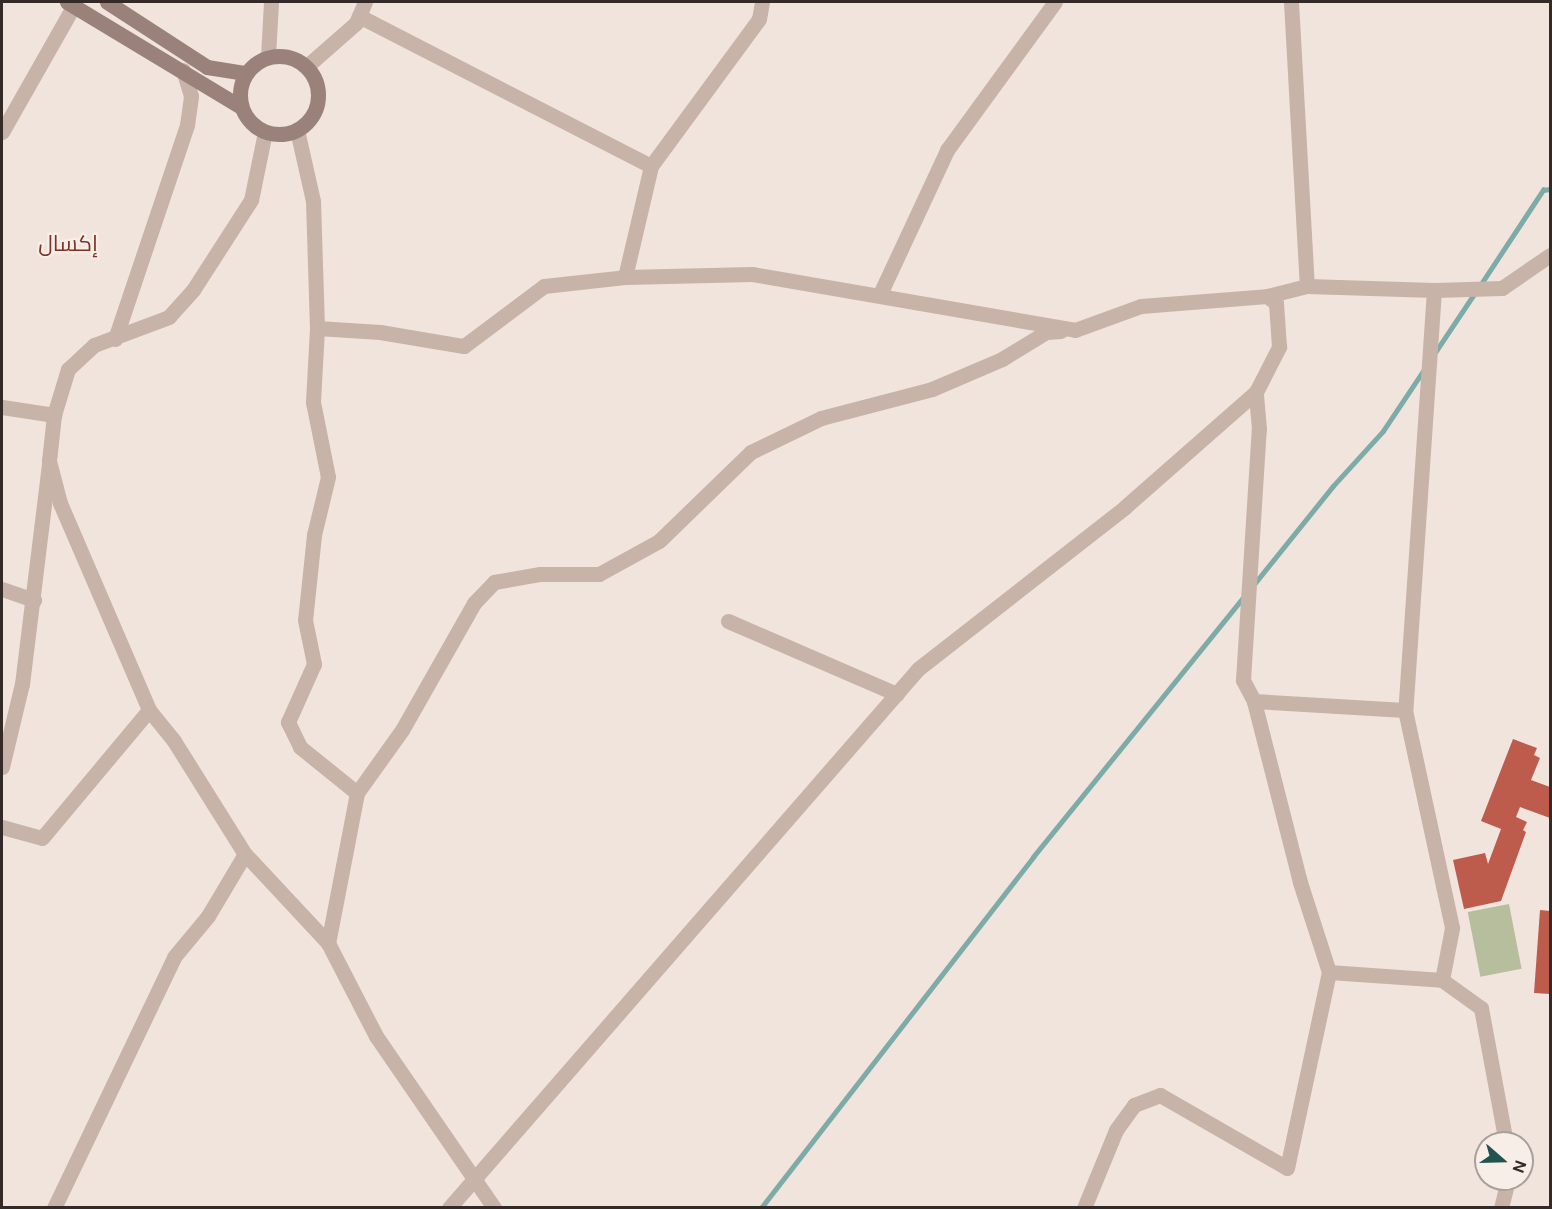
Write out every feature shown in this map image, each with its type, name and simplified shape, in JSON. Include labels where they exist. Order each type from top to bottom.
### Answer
[{"type":"main road","points":[[107,2],[207,67],[246,73]]},
{"type":"main road","points":[[70,4],[241,107]]},
{"type":"main road","points":[[268,56],[289,56],[307,66],[318,88],[318,101],[307,123],[297,130],[265,132],[246,118],[241,107],[239,95],[246,73],[268,56]]},
{"type":"street","points":[[268,56],[271,2]]},
{"type":"street","points":[[625,277],[651,166],[759,19],[762,2]]},
{"type":"street","points":[[880,294],[947,150],[1054,2]]},
{"type":"street","points":[[1291,2],[1306,286]]},
{"type":"street","points":[[2,132],[70,4]]},
{"type":"street","points":[[307,66],[356,24],[362,9],[651,166]]},
{"type":"street","points":[[115,339],[187,125],[191,96],[183,70]]},
{"type":"street","points":[[297,130],[313,201],[316,328],[313,402],[328,477],[314,535],[305,620],[314,664],[288,722],[300,747],[357,793]]},
{"type":"street","points":[[2,767],[22,684],[34,600],[54,415],[68,369],[94,345],[169,317],[193,290],[251,200],[265,132]]},
{"type":"street","points":[[328,943],[357,793],[402,730],[474,603],[494,582],[540,574],[599,574],[659,541],[751,452],[821,418],[932,389],[1002,359],[1046,332],[1075,330],[1141,306],[1267,296],[1306,286],[1434,290],[1502,288],[1551,255]]},
{"type":"street","points":[[316,328],[380,332],[464,346],[544,286],[625,277],[752,274],[880,294],[1075,330]]},
{"type":"street","points":[[1434,290],[1405,710],[1452,928],[1442,980]]},
{"type":"street","points":[[449,1208],[918,669],[1125,507],[1256,392],[1279,347],[1276,303],[1267,296]]},
{"type":"street","points":[[1084,1208],[1116,1130],[1134,1105],[1160,1095],[1287,1168],[1329,972],[1300,882],[1254,701],[1243,680],[1259,429],[1256,392]]},
{"type":"street","points":[[2,407],[54,415]]},
{"type":"street","points":[[49,461],[60,503],[149,710],[174,741],[245,854],[328,943],[376,1036],[494,1208]]},
{"type":"street","points":[[2,589],[34,600]]},
{"type":"street","points":[[728,621],[897,694]]},
{"type":"street","points":[[1254,701],[1405,710]]},
{"type":"street","points":[[2,827],[42,838],[149,710]]},
{"type":"street","points":[[54,1208],[174,957],[208,916],[245,854]]},
{"type":"street","points":[[1329,972],[1442,980],[1481,1008],[1504,1131]]},
{"type":"street","points":[[1501,1208],[1505,1191]]},
{"type":"green space","points":[[1509,904],[1522,969],[1480,977],[1468,912]]},
{"type":"building","points":[[1513,739],[1537,748],[1534,755],[1540,758],[1531,780],[1550,787],[1550,818],[1520,807],[1516,817],[1527,822],[1523,830],[1526,832],[1501,901],[1464,909],[1453,860],[1485,853],[1488,864],[1501,829],[1481,821]]},
{"type":"building","points":[[1540,910],[1550,911],[1550,994],[1534,993]]},
{"type":"waterway","points":[[1481,284],[1543,190],[1550,189]]},
{"type":"waterway","points":[[1434,354],[1476,291]]},
{"type":"waterway","points":[[1255,583],[1333,486],[1383,431],[1423,371]]},
{"type":"waterway","points":[[761,1208],[1033,857],[1244,596]]},
{"type":"district","name":"إكسال","points":[[68,244]]}]
